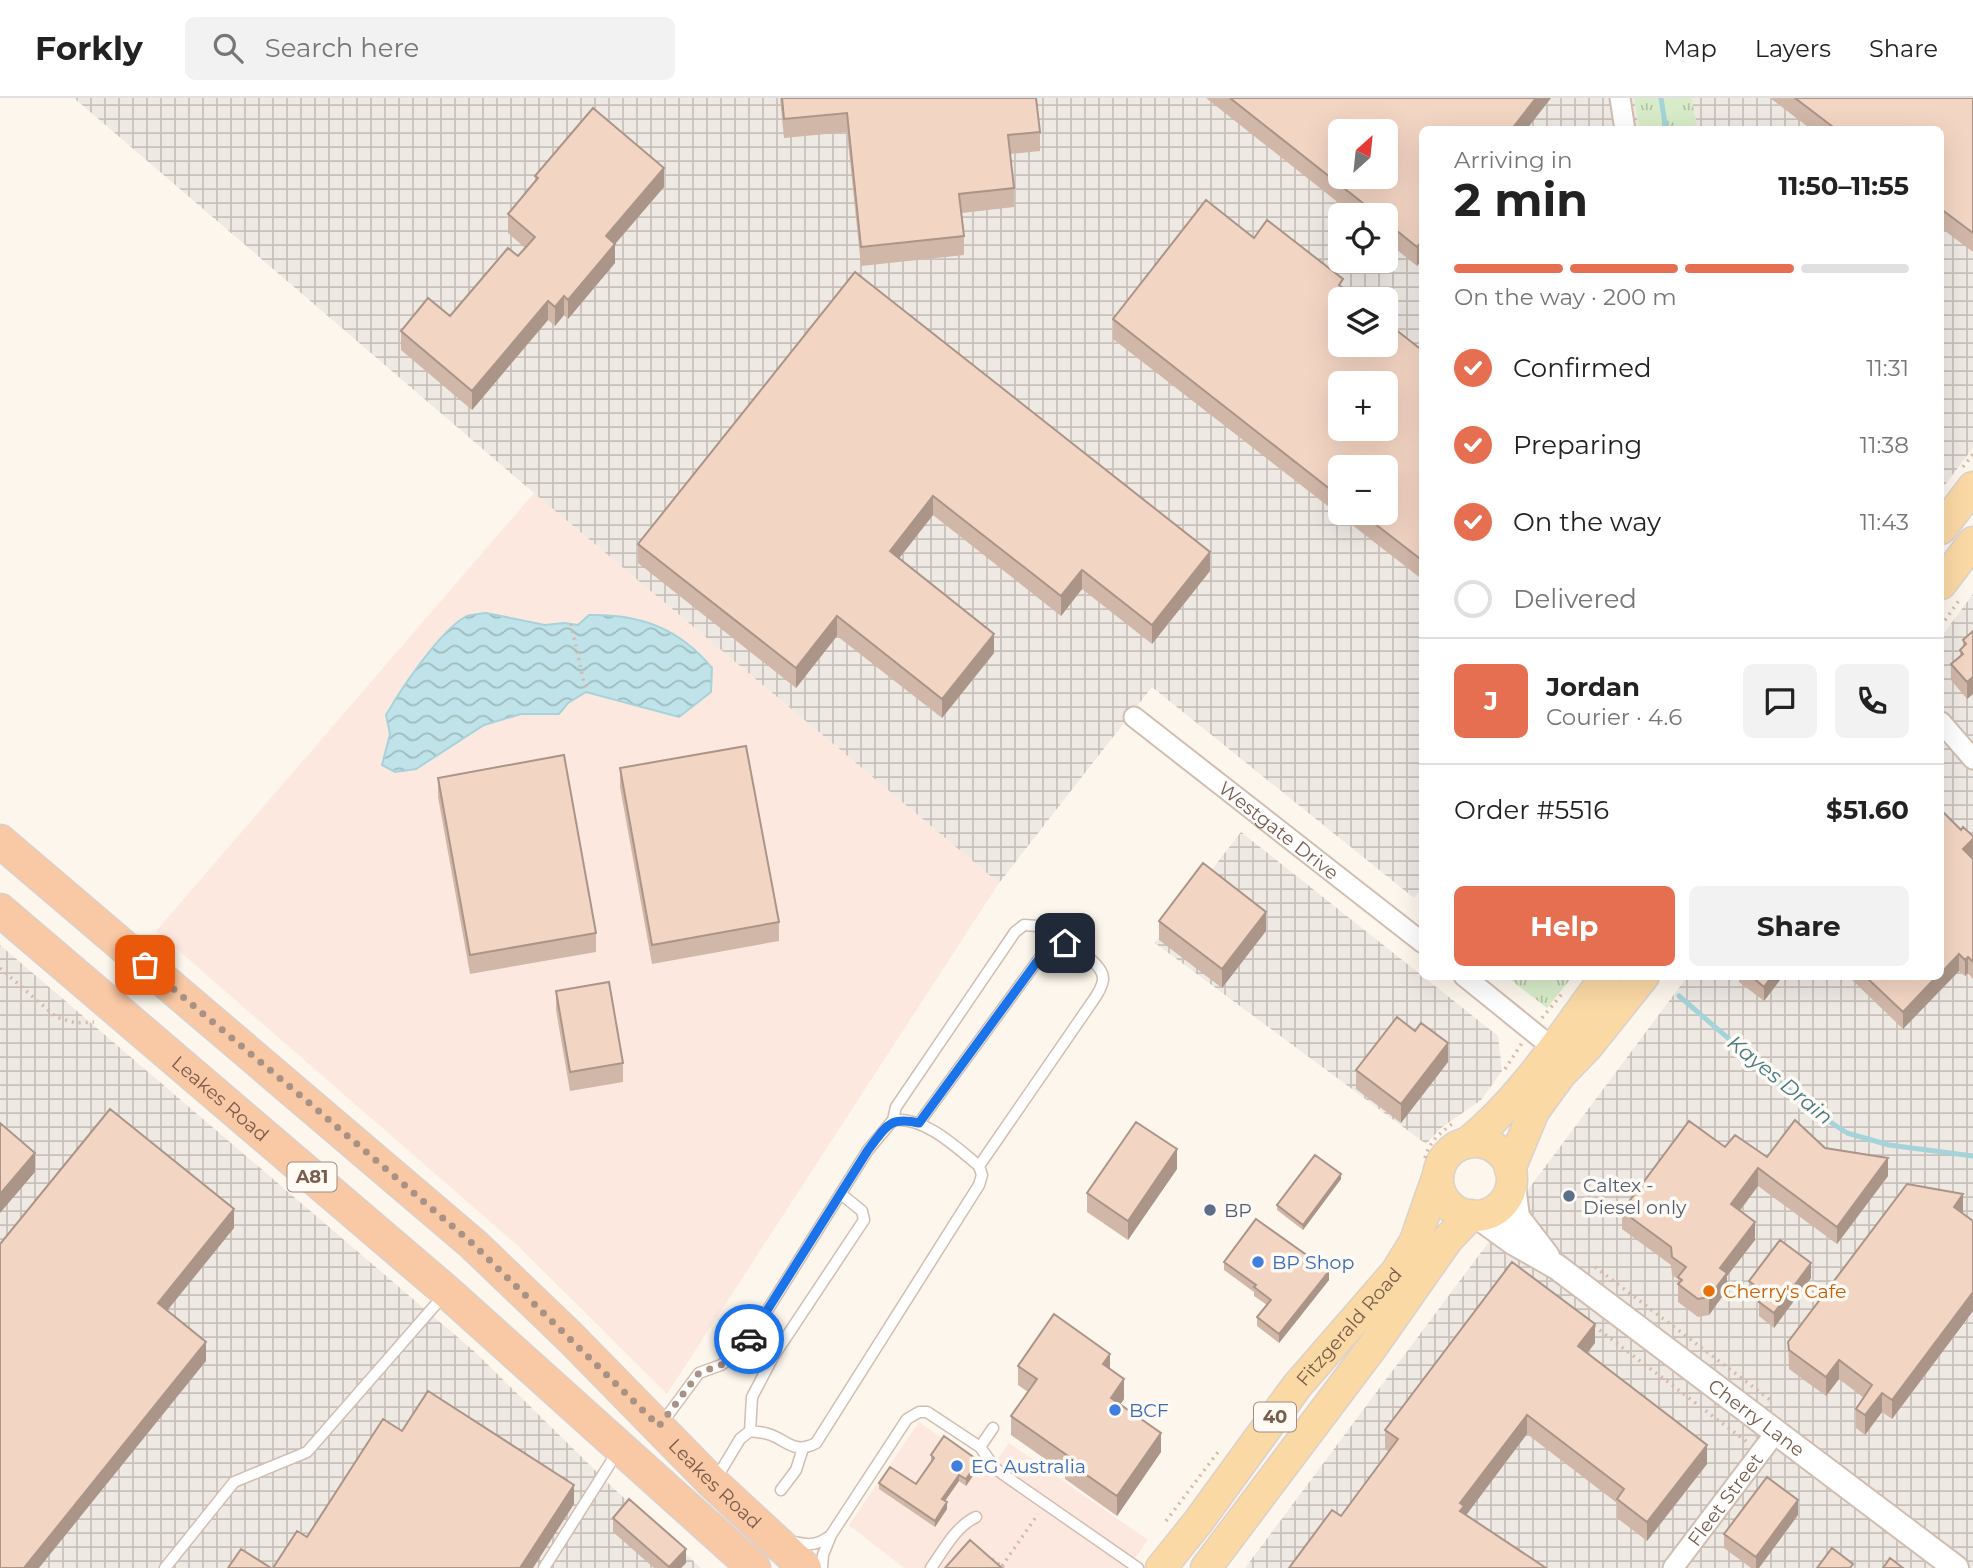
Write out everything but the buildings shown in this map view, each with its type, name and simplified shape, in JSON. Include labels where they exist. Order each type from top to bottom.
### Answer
[{"type":"highway","name":"Leakes Road","points":[[0,841],[473,1244],[659,1426],[713,1483],[805,1568]]},
{"type":"highway","name":"Leakes Road","points":[[0,910],[446,1292],[754,1568]]},
{"type":"main road","points":[[1944,525],[1973,487]]},
{"type":"main road","points":[[1953,589],[1973,542]]},
{"type":"main road","name":"40","points":[[1438,1175],[1447,1155],[1489,1125],[1553,1048],[1603,980]]},
{"type":"main road","name":"40","points":[[1474,1215],[1498,1208],[1506,1199],[1511,1188],[1511,1173],[1534,1111],[1561,1074],[1588,1046],[1641,980]]},
{"type":"main road","points":[[1466,1143],[1489,1145],[1506,1158],[1511,1173]]},
{"type":"main road","points":[[1438,1175],[1443,1197],[1460,1212],[1474,1215]]},
{"type":"main road","name":"Fitzgerald Road","points":[[1161,1568],[1198,1522],[1297,1386],[1396,1272],[1415,1241],[1438,1175]]},
{"type":"main road","name":"Fitzgerald Road","points":[[1206,1568],[1365,1356],[1448,1239],[1474,1215]]},
{"type":"street","points":[[1620,98],[1624,126]]},
{"type":"street","name":"Westgate Drive","points":[[1134,717],[1419,934]]},
{"type":"street","points":[[1944,725],[1973,759]]},
{"type":"street","points":[[1469,980],[1553,1048]]},
{"type":"street","name":"Cherry Lane","points":[[1511,1173],[1517,1217],[1557,1267]]},
{"type":"street","name":"Cherry Lane","points":[[1474,1215],[1513,1242],[1557,1267],[1956,1568]]},
{"type":"street","name":"Fleet Street","points":[[1674,1568],[1776,1432]]},
{"type":"lane","points":[[659,1426],[699,1373],[721,1365],[743,1349],[868,1150],[892,1121],[896,1107],[1015,932],[1024,925],[1037,926],[1082,954],[1101,971],[1103,978],[1090,1005],[979,1166]]},
{"type":"lane","points":[[919,1123],[1055,937]]},
{"type":"lane","points":[[750,1431],[768,1434],[794,1447],[803,1448],[816,1443],[979,1185],[982,1175],[979,1166],[919,1123],[904,1119],[892,1121]]},
{"type":"lane","points":[[713,1483],[740,1439],[750,1431],[752,1397],[773,1357],[864,1220],[862,1211],[841,1194]]},
{"type":"lane","points":[[165,1568],[234,1482],[307,1452],[446,1292]]},
{"type":"lane","points":[[822,1568],[823,1555],[831,1535],[907,1419],[913,1414],[927,1412],[937,1416],[980,1447],[995,1468],[1138,1568]]},
{"type":"lane","points":[[980,1447],[992,1428]]},
{"type":"lane","points":[[544,1568],[620,1448]]},
{"type":"lane","points":[[781,1490],[796,1469],[803,1448]]},
{"type":"lane","points":[[931,1568],[967,1522],[976,1517]]},
{"type":"lane","points":[[773,1538],[812,1546],[831,1535]]},
{"type":"path","points":[[1944,617],[1953,589]]},
{"type":"path","points":[[571,624],[586,692]]},
{"type":"path","points":[[0,968],[56,1017],[76,1023],[97,1022]]},
{"type":"path","points":[[1594,1326],[1760,1452]]},
{"type":"path","points":[[983,1553],[1003,1567],[1045,1503]]},
{"type":"path","points":[[986,1565],[991,1559]]},
{"type":"shaded area","points":[[74,98],[1634,98],[1639,126],[1419,126],[1419,892],[1414,898],[1152,687],[999,883],[534,493]]},
{"type":"shaded area","points":[[1692,98],[1973,98],[1973,448],[1944,486],[1944,126],[1697,126]]},
{"type":"shaded area","points":[[534,493],[999,883],[667,1394],[517,1245],[156,931]]},
{"type":"shaded area","points":[[1973,594],[1973,1568],[1245,1568],[1685,980],[1944,980],[1944,633]]},
{"type":"shaded area","points":[[1241,832],[1419,973],[1419,980],[1427,980],[1498,1036],[1502,1071],[1481,1100],[1441,1128],[1426,1144],[1155,943]]},
{"type":"shaded area","points":[[0,945],[476,1353],[610,1485],[701,1568],[0,1568]]},
{"type":"shaded area","points":[[919,1422],[982,1466],[987,1474],[1009,1443],[1148,1540],[1128,1568],[904,1568],[849,1525]]},
{"type":"green space","points":[[1634,98],[1692,98],[1697,126],[1639,126]]},
{"type":"green space","points":[[1511,980],[1570,980],[1547,1008]]},
{"type":"water","points":[[486,613],[545,625],[578,625],[589,615],[608,615],[657,626],[686,643],[712,668],[711,692],[679,717],[586,692],[568,703],[559,714],[521,714],[484,725],[416,769],[395,772],[382,765],[390,734],[386,715],[411,677],[455,624],[467,616]]},
{"type":"waterway","name":"Kayes Drain","points":[[1661,98],[1665,126]]},
{"type":"waterway","name":"Kayes Drain","points":[[1679,996],[1812,1110],[1847,1133],[1889,1145],[1973,1156]]},
{"type":"way so far","points":[[145,965],[473,1244],[659,1426],[699,1373],[721,1365],[743,1349],[749,1339]]},
{"type":"place","name":"Caltex - Diesel only","points":[[1569,1196]]},
{"type":"place","name":"BP","points":[[1210,1210]]},
{"type":"place","name":"BP Shop","points":[[1258,1262]]},
{"type":"place","name":"Cherry's Cafe","points":[[1709,1291]]},
{"type":"place","name":"BCF","points":[[1115,1410]]},
{"type":"place","name":"EG Australia","points":[[957,1466]]},
{"type":"route","points":[[749,1339],[868,1150],[885,1128],[892,1121],[904,1119],[919,1123],[1055,937],[1065,943]]}]
